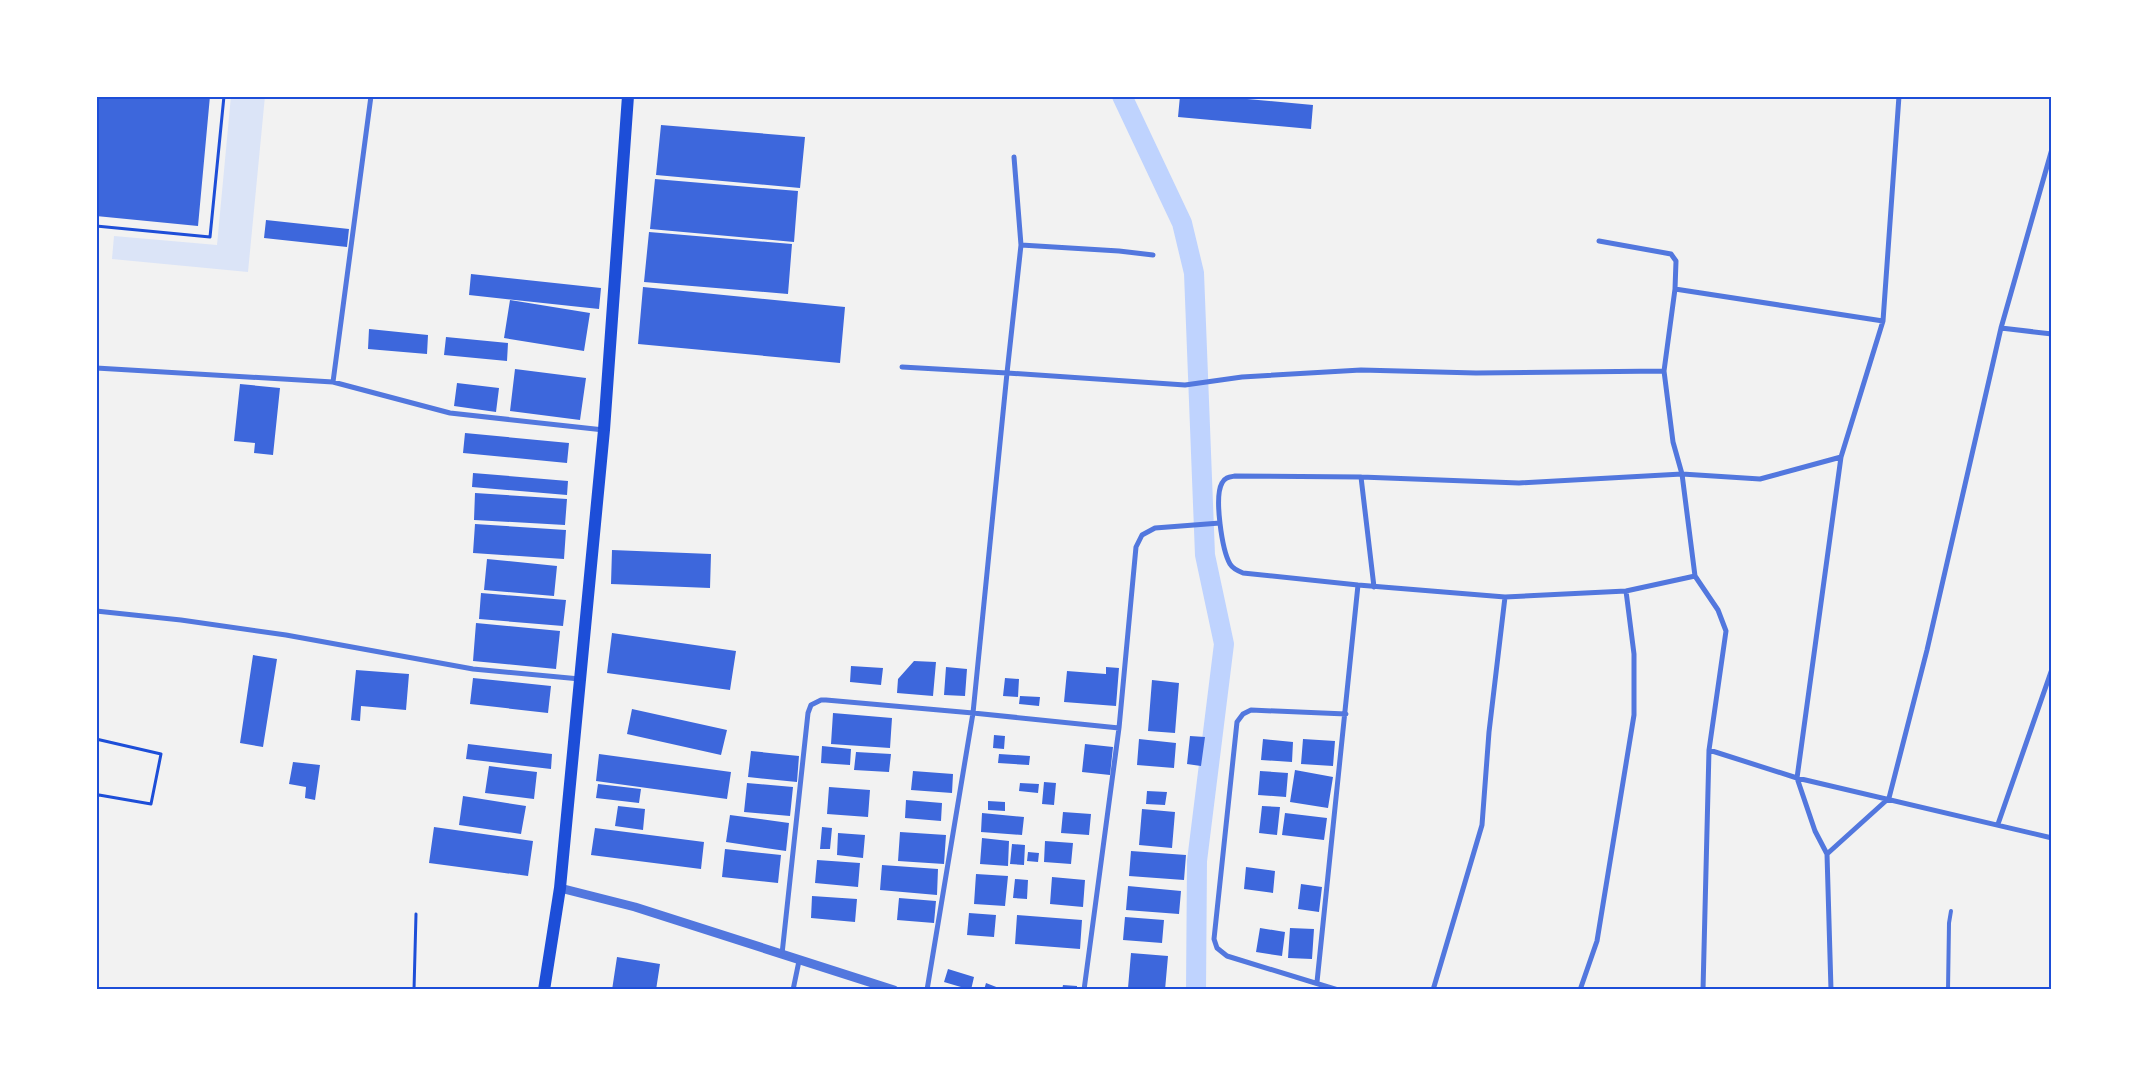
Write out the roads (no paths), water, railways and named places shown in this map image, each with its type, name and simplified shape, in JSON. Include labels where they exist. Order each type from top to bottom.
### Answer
[{"type":"main road","points":[[544,990],[560,888],[604,430],[628,96]]},
{"type":"street","points":[[333,382],[371,96]]},
{"type":"street","points":[[1831,990],[1827,854],[1815,831],[1797,778],[1841,457],[1883,321],[1899,96]]},
{"type":"street","points":[[1827,854],[1889,798],[1927,650],[2001,328],[2052,149]]},
{"type":"street","points":[[927,990],[973,713],[1021,245],[1014,157]]},
{"type":"street","points":[[1599,241],[1672,254],[1676,261],[1675,289],[1664,371],[1673,442],[1682,474],[1695,576],[1718,610],[1726,631],[1709,750],[1702,990]]},
{"type":"street","points":[[1021,245],[1153,255]]},
{"type":"street","points":[[1675,289],[1883,321]]},
{"type":"street","points":[[2001,328],[2052,334]]},
{"type":"street","points":[[902,367],[1185,385],[1242,377],[1361,370],[1476,374],[1664,371]]},
{"type":"street","points":[[96,368],[333,382],[450,413],[604,430]]},
{"type":"street","points":[[1695,576],[1626,591],[1506,597],[1374,587],[1261,575],[1236,570],[1230,564],[1225,551],[1220,522],[1220,488],[1222,481],[1228,477],[1362,477],[1519,483],[1682,474],[1760,479],[1841,457]]},
{"type":"street","points":[[1362,477],[1374,587]]},
{"type":"street","points":[[1084,990],[1119,728],[1136,547],[1142,534],[1155,528],[1220,522]]},
{"type":"street","points":[[1317,982],[1358,585]]},
{"type":"street","points":[[1580,990],[1597,941],[1634,715],[1634,654],[1626,591]]},
{"type":"street","points":[[1433,990],[1482,826],[1489,732],[1506,597]]},
{"type":"street","points":[[96,611],[181,620],[286,635],[473,669],[580,679]]},
{"type":"street","points":[[1998,824],[2050,684],[2052,669]]},
{"type":"street","points":[[782,955],[808,713],[811,705],[821,700],[826,700],[1119,728]]},
{"type":"street","points":[[1338,990],[1317,982],[1226,956],[1217,948],[1214,938],[1237,722],[1243,714],[1251,710],[1346,714]]},
{"type":"street","points":[[1709,750],[1797,778],[1889,798],[2052,838]]},
{"type":"street","points":[[560,888],[635,907],[894,990]]},
{"type":"street","points":[[793,990],[799,961]]},
{"type":"lane","points":[[1948,990],[1949,923],[1951,911]]},
{"type":"waterway","points":[[1122,96],[1182,223],[1194,273],[1205,555],[1224,644],[1197,861],[1196,990]]}]
